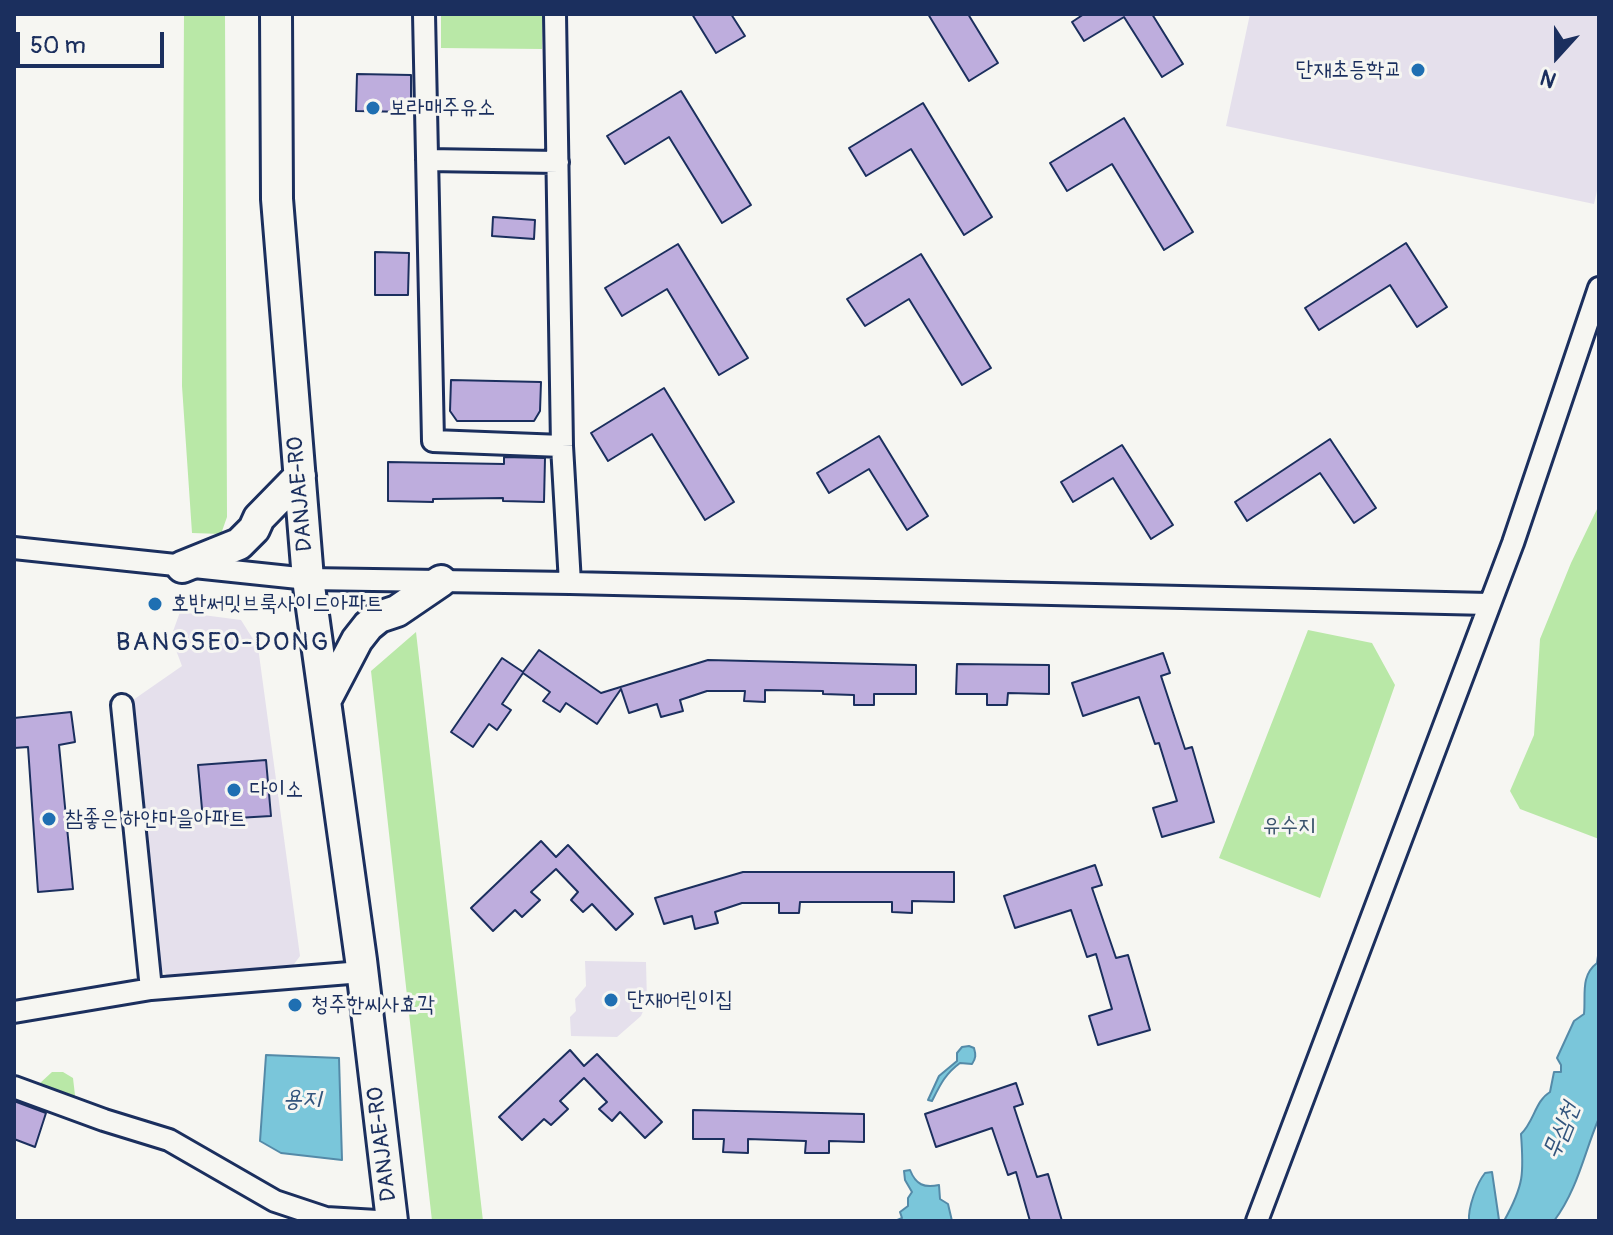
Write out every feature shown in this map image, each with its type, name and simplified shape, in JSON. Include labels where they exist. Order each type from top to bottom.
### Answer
[{"type":"street","name":"DANJAE-RO","points":[[276,14],[277,199],[308,579],[362,972],[392,1221]]},
{"type":"street","points":[[424,14],[433,441],[562,446]]},
{"type":"street","points":[[555,14],[562,446],[570,583]]},
{"type":"street","points":[[427,160],[558,162]]},
{"type":"street","points":[[1257,1221],[1513,543],[1599,288]]},
{"type":"street","points":[[182,567],[239,544],[254,529],[259,518],[300,476]]},
{"type":"street","points":[[14,548],[308,579],[1489,604]]},
{"type":"street","points":[[325,701],[357,640],[368,626],[379,617],[397,611],[441,581]]},
{"type":"street","points":[[122,705],[151,989]]},
{"type":"street","points":[[14,1012],[151,989],[362,972]]},
{"type":"street","points":[[14,1087],[169,1140],[275,1201],[326,1218],[377,1221]]},
{"type":"shaded area","name":"단재초등학교","points":[[1250,14],[1599,14],[1599,182],[1594,204],[1226,126]]},
{"type":"shaded area","name":"다이소","points":[[180,612],[241,620],[258,647],[300,956],[289,971],[174,981],[158,968],[133,700],[182,666],[171,637]]},
{"type":"shaded area","name":"단재어린이집","points":[[585,961],[646,962],[647,1002],[641,1016],[617,1037],[571,1036],[570,1017],[576,1011],[575,999],[586,986]]},
{"type":"green space","points":[[184,14],[225,14],[227,517],[221,534],[192,533],[182,386]]},
{"type":"green space","points":[[441,14],[543,14],[542,49],[441,48]]},
{"type":"green space","points":[[1599,505],[1599,839],[1520,809],[1510,791],[1534,735],[1540,639]]},
{"type":"green space","name":"유수지","points":[[1308,630],[1372,643],[1395,685],[1320,898],[1219,858]]},
{"type":"green space","points":[[416,632],[483,1221],[432,1221],[371,671]]},
{"type":"green space","points":[[52,1072],[63,1072],[73,1078],[76,1104],[39,1084]]},
{"type":"water","name":"무심천","points":[[1599,949],[1599,1118],[1575,1184],[1554,1221],[1504,1221],[1516,1198],[1521,1179],[1521,1134],[1550,1092],[1554,1072],[1561,1072],[1557,1058],[1574,1021],[1584,1014],[1586,980],[1597,963]]},
{"type":"water","points":[[962,1047],[974,1048],[975,1053],[972,1064],[960,1063],[955,1067],[943,1080],[932,1101],[928,1100],[939,1076],[957,1061],[957,1053]]},
{"type":"water","name":"용지","points":[[266,1055],[339,1058],[342,1160],[281,1153],[260,1141]]},
{"type":"water","points":[[910,1170],[921,1184],[939,1185],[940,1199],[948,1204],[952,1221],[895,1221],[902,1218],[900,1212],[908,1206],[912,1192],[904,1171]]},
{"type":"water","points":[[1492,1172],[1499,1220],[1469,1221],[1479,1183],[1485,1173]]},
{"type":"building","points":[[692,14],[731,14],[745,36],[716,53]]},
{"type":"building","points":[[928,14],[968,14],[998,63],[969,81]]},
{"type":"building","points":[[1084,14],[1152,14],[1183,64],[1162,77],[1124,17],[1084,41],[1072,22]]},
{"type":"building","points":[[357,74],[411,75],[411,112],[356,111]]},
{"type":"building","points":[[681,91],[751,205],[722,223],[669,137],[625,164],[607,136]]},
{"type":"building","points":[[923,103],[992,217],[964,235],[911,149],[866,176],[849,148]]},
{"type":"building","points":[[1124,118],[1193,232],[1164,250],[1112,164],[1067,191],[1050,163]]},
{"type":"building","points":[[493,217],[535,220],[534,239],[492,236]]},
{"type":"building","points":[[1406,243],[1447,307],[1417,327],[1390,285],[1319,330],[1305,308]]},
{"type":"building","points":[[678,244],[748,358],[719,375],[667,289],[622,316],[605,288]]},
{"type":"building","points":[[375,252],[409,253],[408,295],[375,295]]},
{"type":"building","points":[[921,254],[991,368],[962,385],[909,299],[865,326],[847,299]]},
{"type":"building","points":[[451,380],[541,382],[540,411],[534,421],[457,421],[450,411]]},
{"type":"building","points":[[664,388],[734,502],[705,520],[652,434],[608,461],[591,433]]},
{"type":"building","points":[[879,436],[928,516],[907,530],[869,469],[829,493],[817,473]]},
{"type":"building","points":[[1330,439],[1376,508],[1354,523],[1320,473],[1247,521],[1235,502]]},
{"type":"building","points":[[1122,445],[1173,525],[1151,539],[1113,478],[1073,502],[1061,482]]},
{"type":"building","points":[[504,457],[545,458],[544,502],[503,501],[503,498],[388,501],[388,462],[504,464]]},
{"type":"building","points":[[539,650],[601,693],[708,660],[916,665],[916,694],[874,694],[874,705],[854,705],[854,695],[823,694],[823,691],[765,690],[765,702],[744,701],[745,691],[707,691],[680,700],[683,711],[661,717],[657,704],[629,713],[621,689],[597,724],[566,703],[560,712],[543,701],[550,692],[523,673],[502,704],[511,710],[497,730],[489,724],[473,747],[451,732],[502,658],[523,672]]},
{"type":"building","points":[[1163,653],[1170,673],[1161,676],[1185,749],[1192,747],[1214,822],[1162,837],[1153,808],[1177,801],[1159,743],[1155,744],[1139,697],[1083,716],[1072,683]]},
{"type":"building","points":[[957,664],[1049,665],[1049,694],[1008,693],[1007,705],[987,705],[987,694],[956,694]]},
{"type":"building","name":"참좋은 하얀마을아파트","points":[[71,712],[75,742],[59,745],[73,889],[38,892],[28,747],[14,748],[14,718]]},
{"type":"building","name":"다이소","points":[[266,760],[271,816],[203,820],[198,765]]},
{"type":"building","points":[[541,841],[556,857],[568,845],[633,914],[616,930],[592,904],[583,912],[571,900],[578,892],[556,869],[531,892],[540,900],[522,917],[515,910],[493,931],[471,908]]},
{"type":"building","points":[[1095,865],[1102,885],[1092,888],[1116,958],[1128,955],[1150,1030],[1098,1045],[1089,1016],[1112,1009],[1096,954],[1087,957],[1071,910],[1015,928],[1004,896]]},
{"type":"building","points":[[743,872],[954,872],[954,902],[912,901],[912,913],[892,912],[892,902],[800,902],[799,913],[779,913],[779,903],[742,903],[715,912],[718,923],[695,929],[692,916],[664,924],[655,898]]},
{"type":"building","points":[[570,1050],[584,1066],[597,1054],[662,1122],[645,1138],[620,1112],[612,1121],[599,1109],[607,1102],[584,1078],[560,1101],[568,1109],[551,1125],[544,1119],[522,1140],[499,1117]]},
{"type":"building","points":[[1016,1083],[1023,1104],[1014,1107],[1037,1177],[1048,1174],[1062,1221],[1030,1221],[1016,1172],[1008,1175],[992,1128],[936,1147],[925,1114]]},
{"type":"building","points":[[14,1101],[46,1113],[35,1147],[14,1139]]},
{"type":"building","points":[[693,1110],[864,1114],[864,1142],[829,1141],[829,1153],[805,1153],[806,1141],[748,1139],[748,1153],[723,1152],[724,1139],[693,1139]]},
{"type":"place","name":"단재초등학교","points":[[1418,70]]},
{"type":"place","name":"보라매주유소","points":[[373,108]]},
{"type":"place","name":"호반써밋브룩사이드아파트","points":[[155,604]]},
{"type":"place","name":"다이소","points":[[234,790]]},
{"type":"place","name":"참좋은 하얀마을아파트","points":[[49,819]]},
{"type":"place","name":"단재어린이집","points":[[611,1000]]},
{"type":"place","name":"청주한씨사효각","points":[[295,1005]]},
{"type":"district","name":"BANGSEO-DONG","points":[[223,643]]}]
